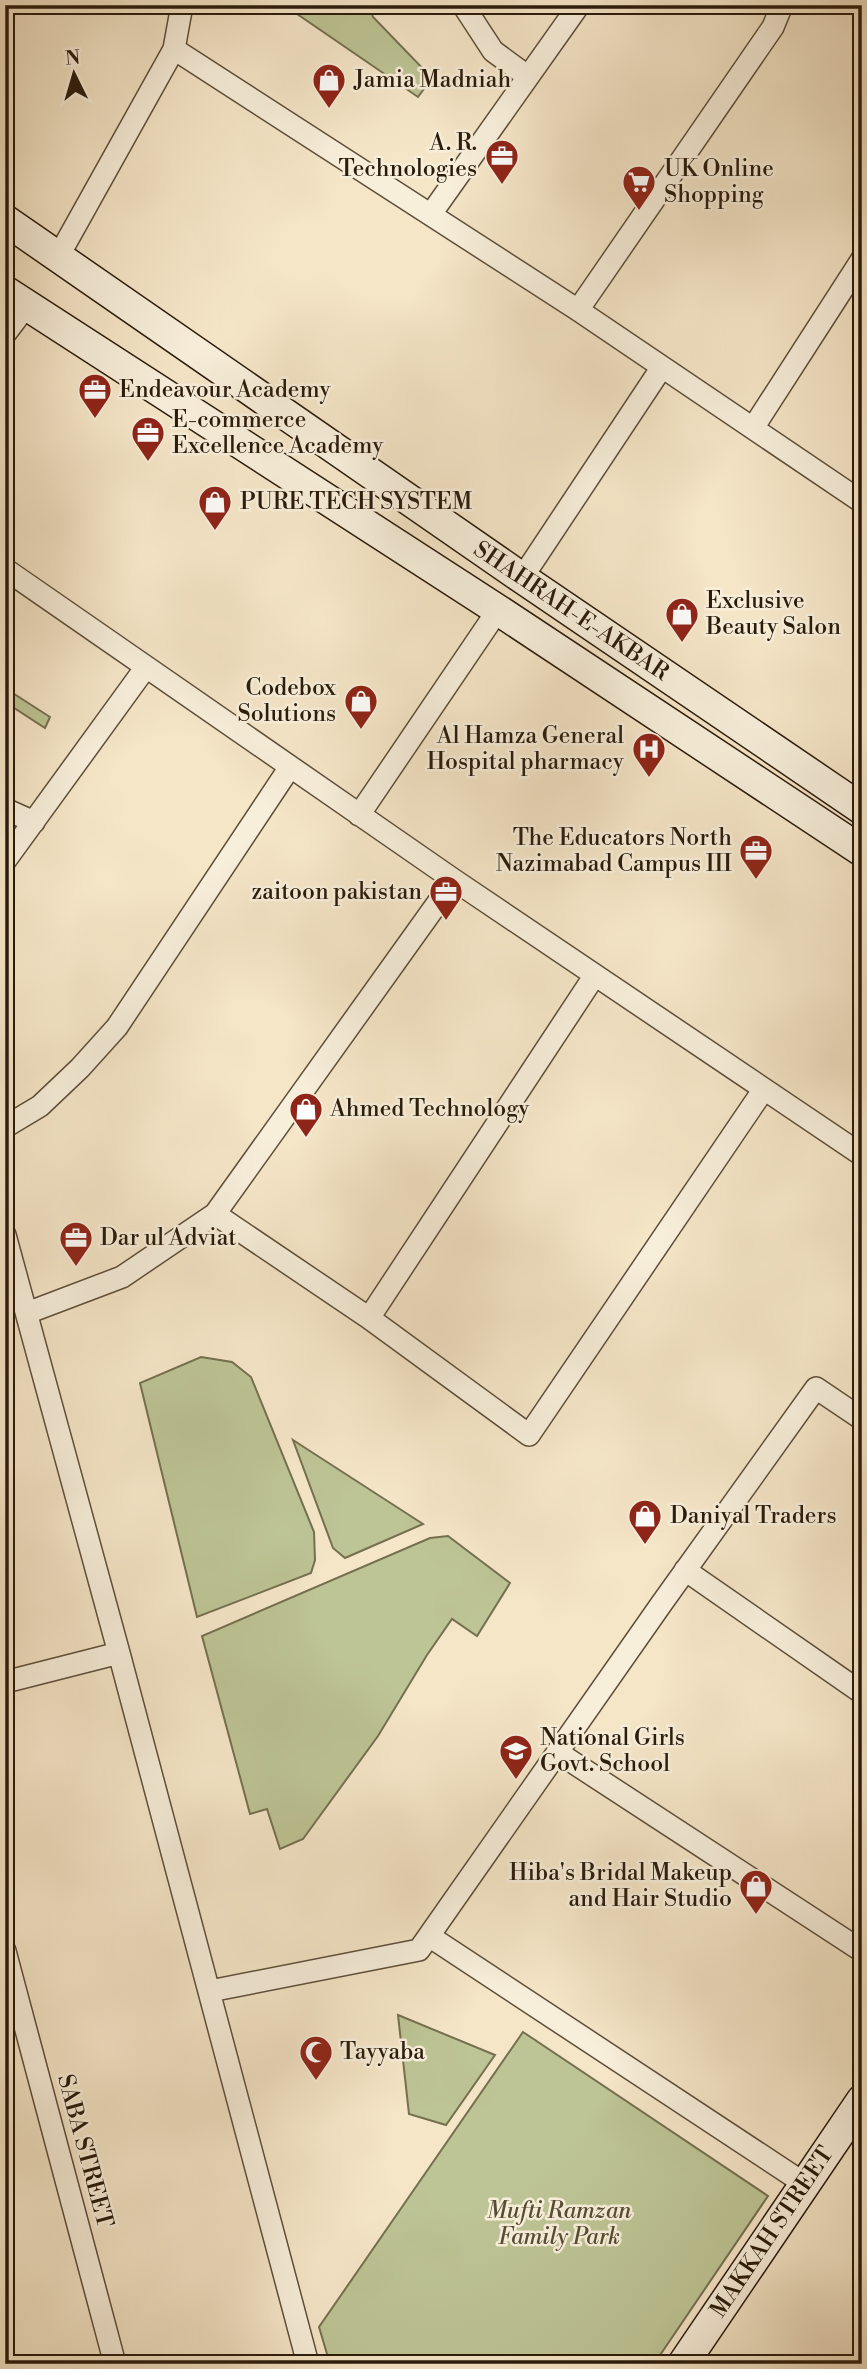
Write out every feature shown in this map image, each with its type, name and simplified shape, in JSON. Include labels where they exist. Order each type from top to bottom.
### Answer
[{"type":"main road","name":"SHAHRAH-E-AKBAR","points":[[5,220],[522,578],[862,809]]},
{"type":"main road","name":"SHAHRAH-E-AKBAR","points":[[16,298],[498,610],[862,851]]},
{"type":"main road","name":"MAKKAH STREET","points":[[683,2364],[862,2101]]},
{"type":"street","points":[[58,257],[174,49],[182,5]]},
{"type":"street","points":[[463,5],[493,51],[527,76]]},
{"type":"street","points":[[431,214],[579,5]]},
{"type":"street","points":[[578,310],[773,27],[782,5]]},
{"type":"street","points":[[174,49],[578,310],[862,502]]},
{"type":"street","points":[[753,428],[862,259]]},
{"type":"street","points":[[5,334],[16,298]]},
{"type":"street","points":[[522,578],[662,367]]},
{"type":"street","points":[[5,569],[454,880],[862,1154]]},
{"type":"street","points":[[359,814],[498,610]]},
{"type":"street","points":[[5,861],[146,667]]},
{"type":"street","points":[[5,1127],[40,1106],[80,1068],[117,1027],[290,767]]},
{"type":"street","points":[[5,809],[34,822]]},
{"type":"street","points":[[27,1313],[122,1277],[215,1214],[454,880]]},
{"type":"street","points":[[369,1318],[595,975]]},
{"type":"street","points":[[215,1214],[369,1318],[529,1435],[764,1089]]},
{"type":"street","points":[[5,1235],[308,2364]]},
{"type":"street","points":[[210,1991],[419,1950],[816,1388],[862,1419]]},
{"type":"street","points":[[685,1570],[862,1693]]},
{"type":"street","points":[[5,1682],[119,1653]]},
{"type":"street","points":[[557,1752],[862,1951]]},
{"type":"street","points":[[429,1936],[805,2184]]},
{"type":"street","name":"SABA STREET","points":[[5,1951],[115,2364]]},
{"type":"green space","points":[[284,5],[369,5],[373,17],[432,78],[418,97]]},
{"type":"green space","points":[[5,688],[50,717],[45,728],[5,702]]},
{"type":"green space","points":[[201,1357],[232,1362],[251,1377],[314,1532],[315,1560],[311,1573],[197,1617],[140,1383]]},
{"type":"green space","points":[[293,1440],[423,1524],[345,1558],[333,1548]]},
{"type":"green space","points":[[448,1536],[510,1583],[477,1636],[452,1619],[378,1736],[303,1839],[280,1849],[267,1809],[250,1814],[202,1636],[430,1538]]},
{"type":"green space","points":[[398,2015],[495,2055],[446,2125],[409,2114]]},
{"type":"green space","name":"Mufti Ramzan Family Park","points":[[523,2032],[768,2196],[654,2364],[330,2364],[319,2327]]},
{"type":"place","name":"Jamia Madniah","points":[[329,110]]},
{"type":"place","name":"A. R. Technologies","points":[[502,186]]},
{"type":"place","name":"UK Online Shopping","points":[[639,212]]},
{"type":"place","name":"Endeavour Academy","points":[[95,420]]},
{"type":"place","name":"E-commerce Excellence Academy","points":[[148,463]]},
{"type":"place","name":"PURE TECH SYSTEM","points":[[215,532]]},
{"type":"place","name":"Exclusive Beauty Salon","points":[[682,644]]},
{"type":"place","name":"Codebox Solutions","points":[[361,731]]},
{"type":"place","name":"Al Hamza General Hospital pharmacy","points":[[649,779]]},
{"type":"place","name":"The Educators North Nazimabad Campus III","points":[[756,881]]},
{"type":"place","name":"zaitoon pakistan","points":[[446,922]]},
{"type":"place","name":"Ahmed Technology","points":[[306,1139]]},
{"type":"place","name":"Dar ul Adviat","points":[[76,1268]]},
{"type":"place","name":"Daniyal Traders","points":[[645,1546]]},
{"type":"place","name":"National Girls Govt. School","points":[[516,1781]]},
{"type":"place","name":"Hiba's Bridal Makeup and Hair Studio","points":[[756,1916]]},
{"type":"place","name":"Tayyaba","points":[[316,2082]]}]
